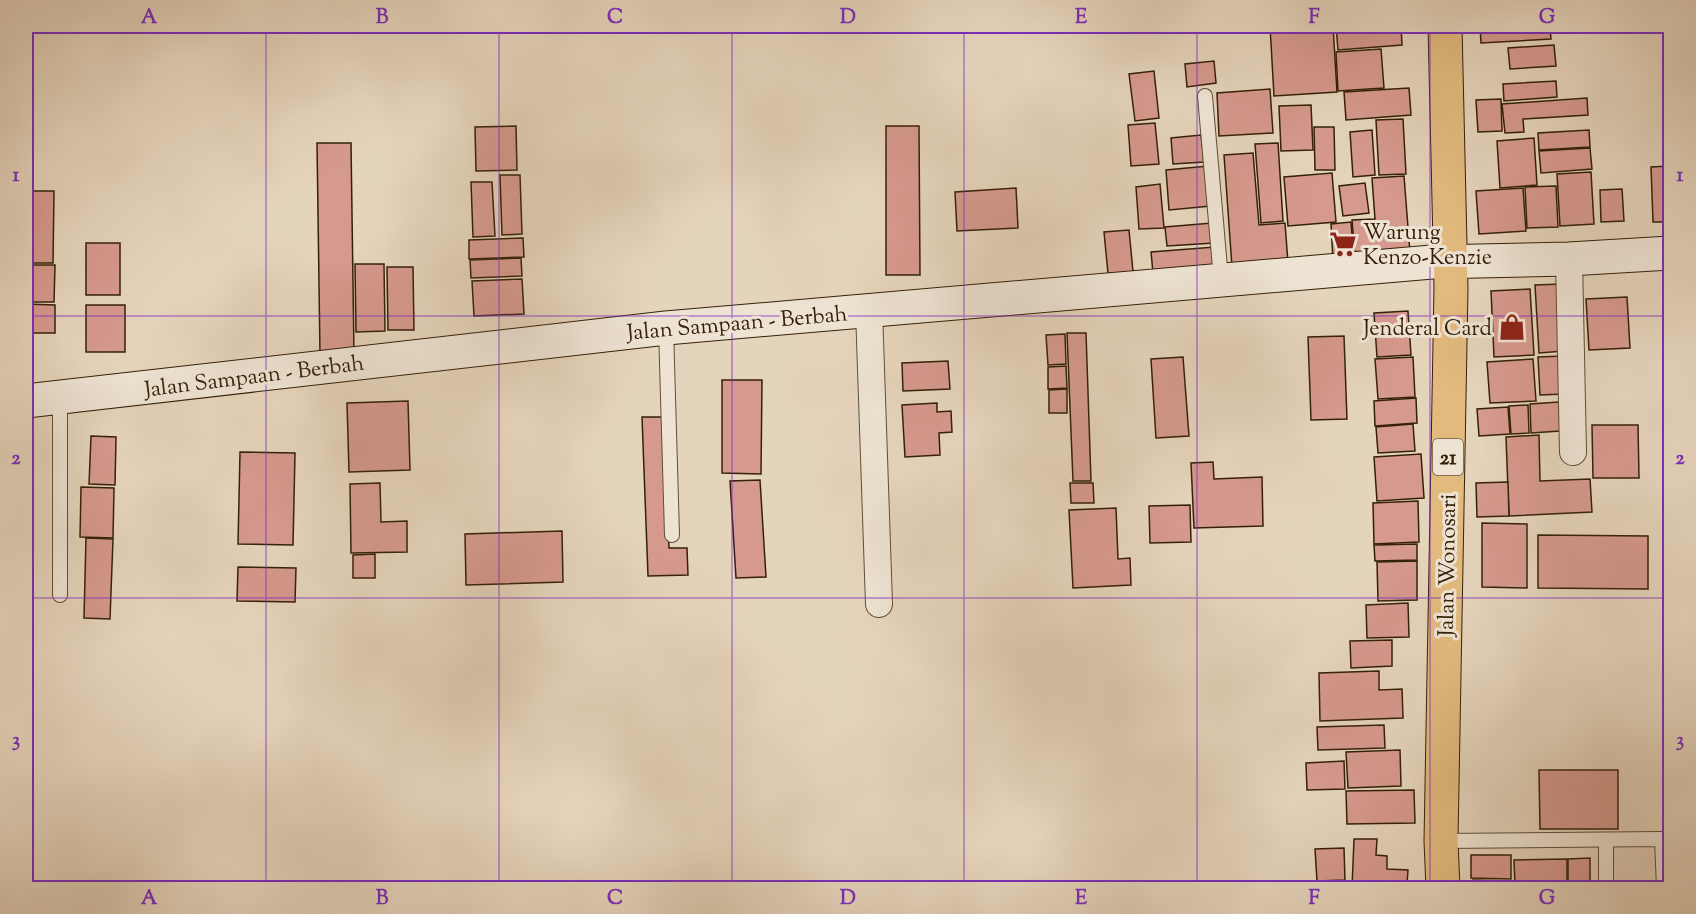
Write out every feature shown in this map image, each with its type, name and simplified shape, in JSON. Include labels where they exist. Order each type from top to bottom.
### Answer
[{"type":"highway","name":"Jalan Wonosari","points":[[1443,888],[1441,841],[1450,262],[1445,26]]},
{"type":"main road","name":"Jalan Sampaan - Berbah","points":[[26,401],[666,328],[1221,279],[1450,262],[1569,260],[1671,252]]},
{"type":"street","points":[[1569,260],[1573,452]]},
{"type":"street","points":[[869,310],[879,604]]},
{"type":"lane","points":[[1205,96],[1221,279]]},
{"type":"lane","points":[[666,328],[672,535]]},
{"type":"lane","points":[[60,398],[60,595]]},
{"type":"lane","points":[[1441,841],[1662,838],[1664,888]]},
{"type":"lane","points":[[1606,840],[1606,888]]},
{"type":"building","points":[[1270,26],[1333,26],[1337,92],[1274,96]]},
{"type":"building","points":[[1336,26],[1401,26],[1402,45],[1338,50]]},
{"type":"building","points":[[1480,26],[1550,26],[1551,39],[1481,43]]},
{"type":"building","points":[[1554,26],[1588,26],[1554,29]]},
{"type":"building","points":[[1554,45],[1556,66],[1510,69],[1508,48]]},
{"type":"building","points":[[1381,49],[1384,88],[1338,91],[1336,52]]},
{"type":"building","points":[[1214,61],[1216,83],[1187,87],[1185,64]]},
{"type":"building","points":[[1154,71],[1159,118],[1135,121],[1129,74]]},
{"type":"building","points":[[1556,81],[1557,97],[1504,101],[1503,84]]},
{"type":"building","points":[[1409,88],[1411,115],[1346,120],[1344,92]]},
{"type":"building","points":[[1270,89],[1273,133],[1219,136],[1217,93]]},
{"type":"building","points":[[1587,98],[1588,115],[1523,119],[1524,132],[1505,133],[1502,104]]},
{"type":"building","points":[[1501,99],[1502,131],[1478,132],[1476,100]]},
{"type":"building","points":[[1311,105],[1313,150],[1281,151],[1279,106]]},
{"type":"building","points":[[1403,119],[1406,174],[1379,175],[1376,120]]},
{"type":"building","points":[[1155,123],[1159,164],[1131,166],[1128,125]]},
{"type":"building","points":[[516,126],[517,170],[476,171],[475,127]]},
{"type":"building","points":[[886,126],[919,126],[920,275],[886,275]]},
{"type":"building","points":[[1314,127],[1334,127],[1335,170],[1315,170]]},
{"type":"building","points":[[1372,130],[1375,175],[1353,177],[1350,132]]},
{"type":"building","points":[[1589,130],[1590,147],[1539,150],[1538,133]]},
{"type":"building","points":[[1201,135],[1204,162],[1173,164],[1171,138]]},
{"type":"building","points":[[1534,138],[1537,185],[1500,188],[1497,141]]},
{"type":"building","points":[[317,143],[351,143],[354,354],[320,354]]},
{"type":"building","points":[[1278,143],[1283,221],[1261,223],[1255,144]]},
{"type":"building","points":[[1590,148],[1592,169],[1541,173],[1539,151]]},
{"type":"building","points":[[1253,153],[1259,225],[1285,223],[1288,263],[1232,267],[1224,155]]},
{"type":"building","points":[[1208,166],[1211,206],[1169,210],[1166,170]]},
{"type":"building","points":[[1670,166],[1670,222],[1653,222],[1651,167]]},
{"type":"building","points":[[1591,172],[1594,224],[1560,226],[1557,174]]},
{"type":"building","points":[[1332,173],[1336,222],[1288,226],[1284,177]]},
{"type":"building","points":[[500,175],[520,175],[522,234],[502,235]]},
{"type":"building","points":[[1404,176],[1410,253],[1355,257],[1352,220],[1375,219],[1372,178]]},
{"type":"building","points":[[471,182],[492,182],[495,236],[473,237]]},
{"type":"building","points":[[1365,183],[1369,213],[1343,216],[1339,186]]},
{"type":"building","points":[[1160,184],[1164,228],[1139,229],[1136,187]]},
{"type":"building","points":[[1556,186],[1558,227],[1527,228],[1525,187]]},
{"type":"building","points":[[1016,188],[1018,228],[957,231],[955,192]]},
{"type":"building","points":[[1523,188],[1526,231],[1479,234],[1476,191]]},
{"type":"building","points":[[1622,189],[1624,221],[1601,222],[1600,190]]},
{"type":"building","points":[[26,191],[54,191],[53,263],[26,263]]},
{"type":"building","points":[[1351,222],[1354,259],[1333,261],[1331,224]]},
{"type":"building","points":[[1212,223],[1214,243],[1167,246],[1165,227]]},
{"type":"building","points":[[1129,230],[1134,282],[1109,284],[1104,232]]},
{"type":"building","points":[[523,238],[524,257],[469,259],[469,240]]},
{"type":"building","points":[[86,243],[120,243],[120,295],[86,295]]},
{"type":"building","points":[[1215,247],[1217,269],[1153,273],[1151,252]]},
{"type":"building","points":[[521,258],[522,276],[471,278],[470,260]]},
{"type":"building","points":[[355,264],[384,264],[385,331],[356,332]]},
{"type":"building","points":[[26,265],[55,265],[54,302],[26,302]]},
{"type":"building","points":[[387,267],[413,267],[414,330],[388,330]]},
{"type":"building","points":[[522,279],[524,314],[474,316],[472,281]]},
{"type":"building","points":[[1561,284],[1564,351],[1539,353],[1535,285]]},
{"type":"building","points":[[1530,289],[1534,355],[1494,357],[1491,291]]},
{"type":"building","points":[[1627,297],[1630,348],[1589,350],[1586,299]]},
{"type":"building","points":[[26,304],[55,305],[55,333],[26,333]]},
{"type":"building","points":[[86,305],[125,305],[125,352],[86,352]]},
{"type":"building","points":[[1408,311],[1411,355],[1377,357],[1374,313]]},
{"type":"building","points":[[1067,333],[1086,333],[1091,481],[1073,481]]},
{"type":"building","points":[[1065,334],[1066,364],[1048,365],[1046,335]]},
{"type":"building","points":[[1344,336],[1347,419],[1311,420],[1308,337]]},
{"type":"building","points":[[1563,356],[1565,394],[1540,395],[1538,357]]},
{"type":"building","points":[[1183,357],[1189,436],[1156,438],[1151,359]]},
{"type":"building","points":[[1413,357],[1415,397],[1378,399],[1375,359]]},
{"type":"building","points":[[1533,359],[1536,401],[1490,403],[1487,362]]},
{"type":"building","points":[[948,361],[950,389],[903,391],[902,363]]},
{"type":"building","points":[[1066,366],[1067,388],[1048,389],[1048,367]]},
{"type":"building","points":[[722,380],[762,380],[761,474],[722,473]]},
{"type":"building","points":[[1067,389],[1067,413],[1049,413],[1049,390]]},
{"type":"building","points":[[1416,398],[1417,423],[1375,426],[1374,401]]},
{"type":"building","points":[[408,401],[410,470],[349,472],[347,403]]},
{"type":"building","points":[[1559,402],[1560,431],[1531,433],[1530,404]]},
{"type":"building","points":[[937,403],[937,412],[951,411],[952,432],[939,433],[940,455],[905,457],[902,405]]},
{"type":"building","points":[[1528,405],[1529,433],[1511,434],[1509,406]]},
{"type":"building","points":[[1508,407],[1510,434],[1479,436],[1477,409]]},
{"type":"building","points":[[642,417],[664,417],[669,548],[687,548],[688,575],[648,576]]},
{"type":"building","points":[[1413,424],[1415,451],[1378,453],[1376,427]]},
{"type":"building","points":[[1592,425],[1638,425],[1639,478],[1593,478]]},
{"type":"building","points":[[1539,435],[1540,481],[1590,479],[1592,512],[1509,516],[1506,437]]},
{"type":"building","points":[[91,436],[116,437],[115,485],[89,484]]},
{"type":"building","points":[[240,452],[295,453],[293,545],[238,544]]},
{"type":"building","points":[[1421,454],[1424,498],[1377,501],[1374,457]]},
{"type":"building","points":[[1213,462],[1214,479],[1262,477],[1263,526],[1194,528],[1191,463]]},
{"type":"building","points":[[760,480],[766,577],[736,578],[730,481]]},
{"type":"building","points":[[1508,482],[1509,516],[1477,517],[1476,483]]},
{"type":"building","points":[[380,483],[381,522],[407,521],[407,552],[351,553],[350,484]]},
{"type":"building","points":[[1070,483],[1093,483],[1094,503],[1071,503]]},
{"type":"building","points":[[81,487],[114,488],[113,538],[80,537]]},
{"type":"building","points":[[1418,501],[1419,542],[1374,544],[1373,503]]},
{"type":"building","points":[[1190,505],[1191,542],[1150,543],[1149,506]]},
{"type":"building","points":[[1116,508],[1118,559],[1130,558],[1131,585],[1073,588],[1069,510]]},
{"type":"building","points":[[1482,523],[1527,524],[1527,588],[1482,587]]},
{"type":"building","points":[[562,531],[563,582],[466,585],[465,534]]},
{"type":"building","points":[[1538,535],[1648,536],[1648,589],[1538,588]]},
{"type":"building","points":[[86,538],[113,539],[110,619],[84,618]]},
{"type":"building","points":[[1417,544],[1417,560],[1375,561],[1374,545]]},
{"type":"building","points":[[375,554],[375,578],[353,578],[353,555]]},
{"type":"building","points":[[1417,561],[1417,600],[1378,601],[1377,562]]},
{"type":"building","points":[[238,567],[296,568],[295,602],[237,601]]},
{"type":"building","points":[[1408,603],[1409,637],[1367,638],[1366,605]]},
{"type":"building","points":[[1392,640],[1392,666],[1351,668],[1350,641]]},
{"type":"building","points":[[1379,671],[1379,690],[1402,689],[1403,718],[1320,721],[1319,673]]},
{"type":"building","points":[[1384,725],[1385,748],[1318,750],[1317,727]]},
{"type":"building","points":[[1400,750],[1401,786],[1348,788],[1346,752]]},
{"type":"building","points":[[1344,761],[1345,789],[1307,790],[1306,763]]},
{"type":"building","points":[[1539,770],[1618,770],[1618,829],[1540,829]]},
{"type":"building","points":[[1414,790],[1415,823],[1347,824],[1346,791]]},
{"type":"building","points":[[1354,839],[1377,839],[1376,855],[1387,856],[1387,869],[1408,870],[1407,884],[1366,883],[1366,888],[1352,888]]},
{"type":"building","points":[[1344,848],[1345,880],[1317,881],[1315,849]]},
{"type":"building","points":[[1471,855],[1511,855],[1511,879],[1471,878]]},
{"type":"building","points":[[1590,858],[1590,888],[1568,888],[1568,859]]},
{"type":"building","points":[[1567,859],[1567,886],[1515,886],[1514,860]]},
{"type":"building","points":[[1473,880],[1511,881],[1511,888],[1473,888]]},
{"type":"building","points":[[1351,884],[1351,888],[1306,888],[1306,885]]},
{"type":"building","points":[[1566,887],[1566,888],[1515,888]]},
{"type":"place","name":"Warung Kenzo-Kenzie","points":[[1343,244]]},
{"type":"place","name":"Jenderal Card","points":[[1512,327]]}]
